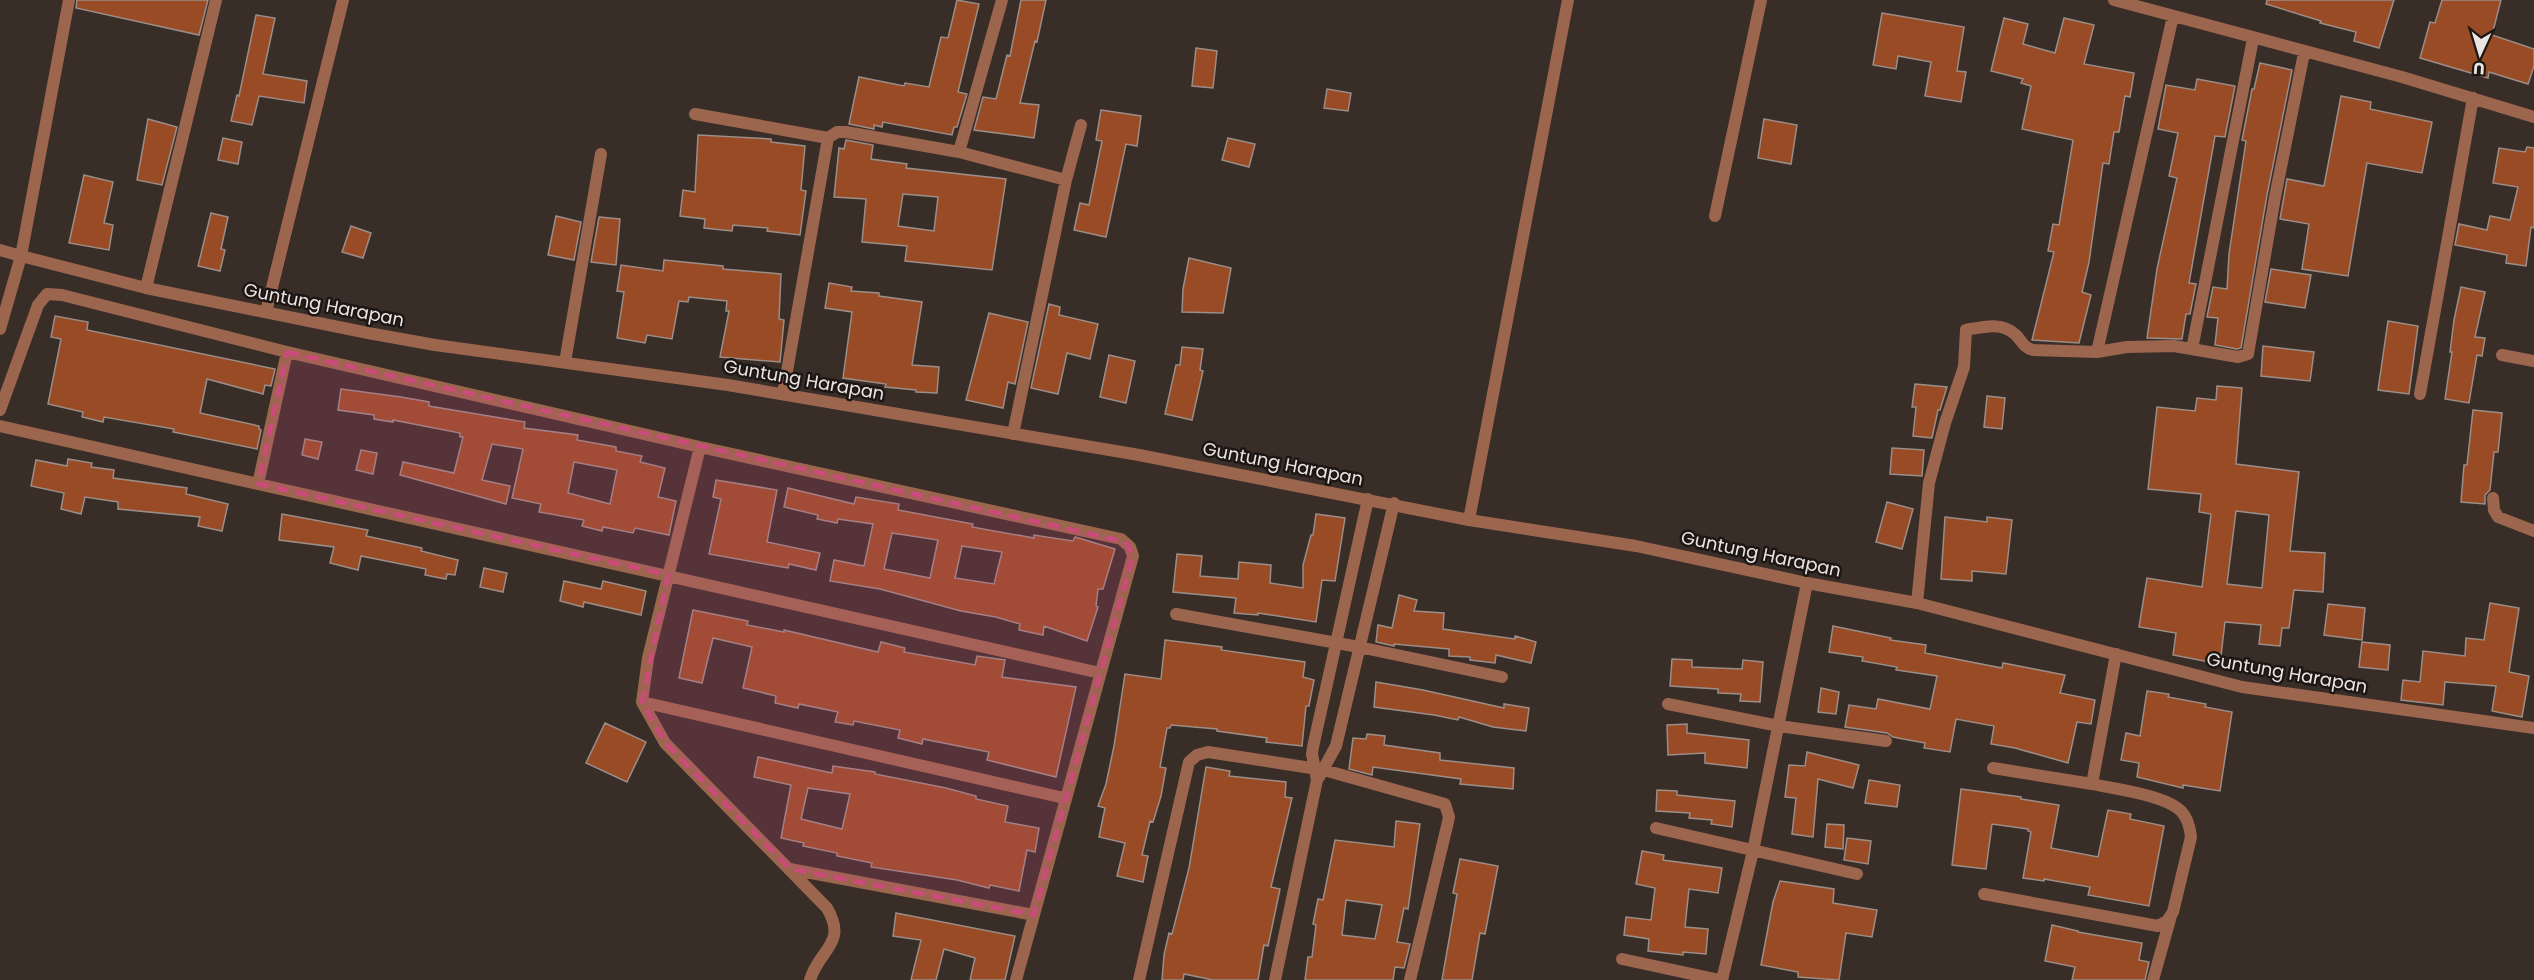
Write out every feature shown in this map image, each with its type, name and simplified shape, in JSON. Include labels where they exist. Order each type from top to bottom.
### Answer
[{"type":"street","points":[[0,329],[21,256],[69,0]]},
{"type":"street","points":[[146,288],[216,0]]},
{"type":"street","points":[[266,312],[343,0]]},
{"type":"street","points":[[959,153],[1002,0]]},
{"type":"street","points":[[1469,520],[1568,0]]},
{"type":"street","points":[[1715,216],[1761,0]]},
{"type":"street","points":[[2114,0],[2148,5],[2173,16],[2304,53],[2402,77],[2534,117]]},
{"type":"street","points":[[2097,352],[2173,16]]},
{"type":"street","points":[[2192,349],[2253,39]]},
{"type":"street","points":[[1917,603],[1929,483],[1945,423],[1964,367],[1966,330],[1996,326],[2016,334],[2024,347],[2033,350],[2097,352],[2141,346],[2192,349],[2241,357],[2249,351],[2275,197],[2304,53]]},
{"type":"street","points":[[2420,394],[2473,99]]},
{"type":"street","points":[[695,114],[828,138],[837,132],[846,132],[959,153],[1066,180]]},
{"type":"street","points":[[1013,434],[1066,180],[1082,125]]},
{"type":"street","points":[[783,394],[828,138]]},
{"type":"street","points":[[565,362],[601,154]]},
{"type":"street","name":"Guntung Harapan","points":[[0,250],[146,288],[435,345],[783,394],[1138,455],[1394,503],[1469,520],[1636,546],[1807,583],[1917,603],[2242,687],[2534,728]]},
{"type":"street","points":[[0,410],[38,305],[47,294],[62,295],[287,352],[700,447],[1121,539],[1130,547],[1132,556],[1016,980]]},
{"type":"street","points":[[258,484],[287,352]]},
{"type":"street","points":[[2502,355],[2534,361]]},
{"type":"street","points":[[0,426],[1100,673]]},
{"type":"street","points":[[700,447],[648,658],[642,702],[665,743],[827,908],[835,926],[834,937],[810,980]]},
{"type":"street","points":[[2493,498],[2494,510],[2498,517],[2534,531]]},
{"type":"street","points":[[1319,773],[1313,747],[1334,642],[1368,499]]},
{"type":"street","points":[[1275,980],[1319,773],[1336,746],[1394,503]]},
{"type":"street","points":[[1622,959],[1721,980],[1753,851],[1807,583]]},
{"type":"street","points":[[1176,614],[1334,642],[1502,677]]},
{"type":"street","points":[[2092,784],[2115,654]]},
{"type":"street","points":[[642,702],[1064,798]]},
{"type":"street","points":[[1668,704],[1779,726],[1886,741]]},
{"type":"street","points":[[1139,980],[1189,762],[1193,757],[1208,752],[1319,773],[1439,801],[1447,808],[1447,826],[1410,980]]},
{"type":"street","points":[[1993,768],[2092,784],[2167,802],[2181,811],[2189,824],[2191,837],[2173,912],[2153,980]]},
{"type":"street","points":[[1656,828],[1857,874]]},
{"type":"street","points":[[790,869],[1034,915]]},
{"type":"street","points":[[1984,894],[2157,926],[2167,921],[2173,912]]},
{"type":"highlighted area","points":[[287,352],[1126,542],[1133,556],[1034,915],[790,869],[665,743],[642,702],[668,575],[258,484]]},
{"type":"building","points":[[77,0],[208,0],[199,35],[76,8]]},
{"type":"building","points":[[957,0],[979,4],[958,92],[967,94],[957,127],[954,127],[952,135],[883,122],[882,127],[874,125],[874,129],[849,124],[859,77],[904,86],[905,83],[929,87],[941,37],[948,38]]},
{"type":"building","points":[[1021,0],[1046,0],[1020,103],[1039,105],[1034,138],[974,130],[983,97],[996,99],[1007,55],[1010,56]]},
{"type":"building","points":[[2267,0],[2394,0],[2379,48],[2354,41],[2356,32],[2320,23],[2321,21],[2266,4]]},
{"type":"building","points":[[2442,0],[2501,0],[2492,35],[2534,49],[2534,66],[2528,84],[2489,72],[2488,78],[2420,58],[2430,22],[2435,23]]},
{"type":"building","points":[[1882,13],[1964,27],[1957,71],[1966,72],[1961,102],[1925,96],[1931,62],[1898,56],[1896,69],[1873,65]]},
{"type":"building","points":[[256,15],[275,18],[263,74],[307,81],[304,103],[259,96],[252,125],[231,121],[237,95],[239,96]]},
{"type":"building","points":[[2004,18],[2028,24],[2023,44],[2055,53],[2064,18],[2094,25],[2084,64],[2134,73],[2130,97],[2125,96],[2119,132],[2114,132],[2109,164],[2103,163],[2089,262],[2082,292],[2091,295],[2079,343],[2032,340],[2054,252],[2048,251],[2053,224],[2059,225],[2073,140],[2022,129],[2031,86],[2021,83],[2023,79],[1991,71]]},
{"type":"building","points":[[1196,48],[1217,51],[1213,88],[1192,86]]},
{"type":"building","points":[[2260,63],[2292,70],[2267,195],[2241,348],[2237,349],[2215,345],[2218,318],[2207,317],[2213,287],[2227,289],[2229,254],[2246,141],[2242,140],[2252,89],[2254,89]]},
{"type":"building","points":[[2197,79],[2235,86],[2225,137],[2215,136],[2189,283],[2196,284],[2190,314],[2186,314],[2182,339],[2147,338],[2157,269],[2177,178],[2169,176],[2178,133],[2158,129],[2166,85],[2195,90]]},
{"type":"building","points":[[1327,89],[1351,93],[1348,111],[1324,108]]},
{"type":"building","points":[[2341,96],[2371,102],[2370,109],[2432,122],[2422,173],[2367,163],[2348,276],[2302,269],[2309,224],[2280,219],[2287,179],[2324,186]]},
{"type":"building","points":[[1101,110],[1141,116],[1137,146],[1126,144],[1106,237],[1074,230],[1080,203],[1089,205],[1102,141],[1096,140]]},
{"type":"building","points":[[148,119],[177,127],[162,185],[137,180]]},
{"type":"building","points":[[1764,119],[1797,125],[1791,164],[1758,158]]},
{"type":"building","points":[[698,135],[771,139],[771,142],[805,146],[801,190],[806,191],[800,235],[767,231],[768,228],[733,225],[732,231],[704,228],[705,219],[680,216],[683,190],[695,192]]},
{"type":"building","points":[[223,138],[242,142],[238,164],[218,160]]},
{"type":"building","points":[[1228,138],[1255,144],[1249,167],[1222,160]]},
{"type":"building","points":[[846,140],[873,145],[871,159],[907,164],[906,168],[1006,179],[992,270],[905,261],[907,246],[862,242],[866,199],[834,197],[839,148],[844,149]],"holes":[[[903,194],[938,197],[934,231],[898,226]]]},
{"type":"building","points":[[2527,147],[2534,148],[2534,228],[2531,227],[2526,266],[2506,263],[2507,255],[2455,245],[2459,224],[2487,230],[2490,216],[2510,220],[2518,187],[2493,183],[2499,148],[2525,152]]},
{"type":"building","points":[[84,175],[113,182],[104,223],[113,225],[109,250],[69,243]]},
{"type":"building","points":[[211,213],[228,217],[221,249],[225,250],[220,271],[198,266]]},
{"type":"building","points":[[556,216],[581,222],[574,260],[548,255]]},
{"type":"building","points":[[599,217],[620,219],[616,265],[591,262]]},
{"type":"building","points":[[351,226],[371,233],[363,258],[342,252]]},
{"type":"building","points":[[1189,258],[1231,268],[1223,313],[1182,312],[1183,289]]},
{"type":"building","points":[[664,260],[723,266],[723,269],[781,274],[779,319],[784,320],[780,362],[720,357],[729,311],[726,311],[727,301],[689,297],[688,302],[679,301],[672,339],[647,335],[645,343],[617,338],[624,292],[617,291],[621,265],[663,271]]},
{"type":"building","points":[[2271,269],[2311,275],[2305,308],[2265,302]]},
{"type":"building","points":[[829,283],[852,287],[851,291],[879,293],[879,296],[922,302],[912,365],[939,367],[937,393],[916,392],[916,390],[885,387],[886,384],[843,378],[852,312],[825,308]]},
{"type":"building","points":[[2461,287],[2485,292],[2475,337],[2485,338],[2482,356],[2477,355],[2469,403],[2445,399],[2454,320]]},
{"type":"building","points":[[1049,304],[1060,307],[1059,315],[1098,324],[1090,359],[1067,353],[1058,394],[1031,388]]},
{"type":"building","points":[[989,313],[1028,322],[1015,384],[1008,382],[1003,408],[966,400]]},
{"type":"building","points":[[55,316],[88,322],[87,330],[275,369],[271,386],[265,385],[263,394],[207,379],[200,413],[259,426],[261,430],[257,449],[173,432],[174,429],[104,417],[103,422],[82,417],[83,412],[48,404],[61,339],[51,337]]},
{"type":"building","points":[[2388,321],[2418,326],[2409,394],[2378,390]]},
{"type":"building","points":[[2263,346],[2314,352],[2310,381],[2261,376]]},
{"type":"building","points":[[1182,347],[1203,349],[1200,370],[1203,371],[1192,420],[1165,414],[1176,365],[1180,365]]},
{"type":"building","points":[[1109,355],[1135,361],[1126,403],[1100,397]]},
{"type":"building","points":[[1915,384],[1947,387],[1940,410],[1938,410],[1932,438],[1913,436],[1916,407],[1912,407]]},
{"type":"building","points":[[2217,386],[2242,388],[2236,464],[2299,472],[2290,551],[2325,553],[2323,592],[2294,590],[2289,628],[2282,628],[2280,646],[2259,644],[2261,625],[2225,622],[2220,664],[2173,655],[2176,633],[2139,627],[2147,578],[2202,587],[2211,514],[2199,512],[2201,494],[2148,489],[2157,407],[2195,411],[2197,398],[2216,400]],"holes":[[[2236,511],[2269,515],[2262,588],[2227,584]]]},
{"type":"building","points":[[341,389],[401,397],[429,402],[429,406],[525,422],[524,428],[578,435],[577,440],[616,447],[616,451],[642,456],[640,462],[665,468],[658,497],[676,501],[669,535],[635,528],[633,533],[603,527],[602,531],[582,526],[584,520],[539,512],[541,504],[512,498],[523,449],[492,444],[482,480],[510,486],[506,504],[400,475],[403,462],[454,473],[463,437],[460,437],[460,433],[393,420],[393,422],[374,419],[374,415],[338,410]],"holes":[[[574,462],[617,470],[610,504],[568,493]]]},
{"type":"building","points":[[1987,396],[2005,398],[2002,429],[1984,427]]},
{"type":"building","points":[[2473,410],[2502,413],[2498,452],[2494,452],[2490,490],[2485,495],[2485,504],[2461,502],[2464,465],[2467,465]]},
{"type":"building","points":[[305,439],[322,442],[318,459],[302,455]]},
{"type":"building","points":[[1892,448],[1924,450],[1922,476],[1890,474]]},
{"type":"building","points":[[361,450],[377,453],[373,474],[356,470]]},
{"type":"building","points":[[68,459],[92,463],[91,467],[114,470],[113,478],[187,488],[186,494],[228,504],[222,531],[198,526],[200,517],[118,509],[118,502],[85,497],[81,514],[61,509],[64,493],[31,486],[36,460],[67,466]]},
{"type":"building","points":[[716,480],[777,490],[767,542],[820,553],[816,570],[789,564],[788,568],[709,554],[721,499],[713,497]]},
{"type":"building","points":[[788,488],[854,504],[856,497],[899,504],[898,510],[973,524],[972,527],[1034,538],[1034,535],[1073,541],[1075,537],[1115,549],[1103,589],[1098,589],[1096,606],[1098,607],[1087,641],[1044,626],[1043,635],[1019,630],[1020,624],[996,617],[961,611],[880,589],[830,581],[834,560],[864,566],[873,524],[838,519],[837,523],[817,519],[818,515],[784,507]],"holes":[[[892,533],[938,540],[930,578],[884,569]],[[962,546],[1002,552],[994,584],[955,578]]]},
{"type":"building","points":[[1887,502],[1913,509],[1902,549],[1876,542]]},
{"type":"building","points":[[282,514],[368,530],[366,536],[422,548],[421,551],[458,560],[455,575],[447,574],[446,579],[425,575],[426,569],[361,556],[358,570],[330,563],[334,547],[279,540]]},
{"type":"building","points":[[1316,514],[1345,518],[1335,581],[1322,580],[1316,622],[1258,613],[1258,615],[1234,613],[1236,598],[1173,592],[1177,554],[1202,556],[1200,576],[1238,579],[1239,562],[1271,565],[1270,583],[1303,588],[1303,565],[1311,535],[1313,535]]},
{"type":"building","points":[[1945,517],[1987,522],[1987,517],[2012,520],[2006,574],[1972,571],[1972,581],[1941,579]]},
{"type":"building","points":[[484,568],[507,573],[503,592],[480,587]]},
{"type":"building","points":[[564,581],[601,589],[603,581],[646,591],[641,615],[584,602],[583,607],[560,601]]},
{"type":"building","points":[[1399,595],[1417,600],[1414,611],[1444,613],[1443,629],[1515,639],[1515,636],[1536,642],[1531,663],[1496,655],[1495,663],[1470,660],[1470,657],[1449,656],[1449,649],[1394,644],[1394,646],[1376,642],[1378,625],[1392,628]]},
{"type":"building","points":[[2490,603],[2519,608],[2509,672],[2529,676],[2522,717],[2492,711],[2496,686],[2445,682],[2443,705],[2401,700],[2403,680],[2420,682],[2423,651],[2465,656],[2466,638],[2484,640]]},
{"type":"building","points":[[2328,604],[2365,608],[2362,640],[2324,635]]},
{"type":"building","points":[[693,610],[748,621],[747,625],[784,632],[784,630],[878,652],[881,642],[905,648],[904,652],[975,665],[977,656],[1005,660],[1002,677],[1076,687],[1056,777],[987,760],[989,752],[923,739],[922,744],[898,738],[900,730],[854,721],[853,725],[835,722],[838,712],[799,704],[798,708],[775,703],[776,696],[743,688],[752,647],[713,638],[702,683],[679,678]]},
{"type":"building","points":[[1833,626],[1891,638],[1890,640],[1926,645],[1925,653],[2002,668],[2003,663],[2065,675],[2060,693],[2095,700],[2091,724],[2077,722],[2068,763],[2015,748],[1991,744],[1994,726],[1956,719],[1950,752],[1924,748],[1925,743],[1893,737],[1887,733],[1845,727],[1849,705],[1876,709],[1878,699],[1930,709],[1937,676],[1896,670],[1897,667],[1862,661],[1863,657],[1829,652]]},
{"type":"building","points":[[1165,640],[1222,647],[1221,650],[1305,662],[1303,677],[1314,680],[1309,706],[1306,706],[1302,746],[1266,742],[1267,738],[1217,731],[1217,729],[1171,725],[1167,728],[1160,767],[1166,768],[1161,796],[1153,822],[1150,821],[1142,855],[1148,856],[1143,882],[1117,876],[1125,843],[1099,837],[1105,808],[1098,806],[1106,784],[1114,746],[1125,674],[1161,679]]},
{"type":"building","points":[[2362,642],[2390,645],[2388,670],[2359,667]]},
{"type":"building","points":[[1672,659],[1692,660],[1692,667],[1742,669],[1743,660],[1763,662],[1760,702],[1740,701],[1741,694],[1718,693],[1718,689],[1670,686]]},
{"type":"building","points":[[1376,682],[1504,708],[1504,704],[1529,708],[1526,731],[1493,727],[1459,717],[1458,720],[1374,707]]},
{"type":"building","points":[[1821,688],[1839,692],[1836,714],[1818,712]]},
{"type":"building","points":[[2147,691],[2169,694],[2168,697],[2206,704],[2205,707],[2232,712],[2220,791],[2183,785],[2183,788],[2137,777],[2139,763],[2121,760],[2126,733],[2140,736]]},
{"type":"building","points":[[605,723],[646,742],[627,782],[586,763]]},
{"type":"building","points":[[1687,724],[1687,733],[1749,740],[1747,768],[1705,763],[1705,753],[1668,755],[1667,725]]},
{"type":"building","points":[[1367,734],[1385,736],[1384,745],[1440,753],[1440,760],[1514,768],[1513,789],[1460,784],[1461,779],[1373,767],[1372,775],[1349,769],[1353,738],[1366,739]]},
{"type":"building","points":[[1807,752],[1859,765],[1853,788],[1818,779],[1813,837],[1792,834],[1796,798],[1785,797],[1789,765],[1805,766]]},
{"type":"building","points":[[758,757],[832,773],[833,766],[875,772],[875,774],[976,796],[976,799],[1008,806],[1005,822],[1039,828],[1035,852],[1027,850],[1019,891],[990,885],[989,888],[957,880],[871,867],[872,863],[837,856],[837,853],[803,846],[804,843],[781,838],[791,785],[754,777]],"holes":[[[808,788],[850,794],[842,829],[801,819]]]},
{"type":"building","points":[[1206,767],[1230,771],[1229,776],[1286,782],[1285,797],[1292,798],[1271,887],[1280,889],[1268,946],[1264,945],[1258,980],[1213,980],[1184,974],[1183,980],[1162,980],[1169,933],[1172,934],[1189,868]]},
{"type":"building","points":[[1869,780],[1900,785],[1897,807],[1865,803]]},
{"type":"building","points":[[1961,789],[2059,805],[2051,848],[2098,857],[2108,810],[2131,814],[2130,819],[2164,826],[2149,906],[2088,895],[2090,887],[2044,879],[2044,881],[2023,878],[2031,832],[2028,829],[1992,824],[1986,869],[1952,865]]},
{"type":"building","points":[[1657,790],[1677,791],[1677,795],[1735,801],[1732,827],[1711,824],[1712,820],[1689,818],[1690,813],[1656,811]]},
{"type":"building","points":[[1396,821],[1420,824],[1408,909],[1404,908],[1397,942],[1410,944],[1404,968],[1395,967],[1393,980],[1305,980],[1308,957],[1312,957],[1316,925],[1313,924],[1318,899],[1323,900],[1335,840],[1394,847]],"holes":[[[1346,900],[1382,905],[1375,939],[1342,935]]]},
{"type":"building","points":[[1827,824],[1844,825],[1843,849],[1825,847]]},
{"type":"building","points":[[1847,838],[1871,841],[1868,864],[1844,860]]},
{"type":"building","points":[[1642,851],[1664,855],[1663,860],[1722,868],[1718,893],[1689,889],[1685,927],[1708,929],[1706,954],[1683,952],[1683,955],[1648,951],[1649,939],[1624,935],[1626,917],[1651,920],[1655,888],[1636,884]]},
{"type":"building","points":[[1460,859],[1498,866],[1485,934],[1480,933],[1472,980],[1442,980],[1457,894],[1453,893]]},
{"type":"building","points":[[1780,881],[1834,889],[1833,903],[1877,910],[1872,937],[1846,933],[1839,980],[1798,977],[1798,972],[1761,965],[1773,902]]},
{"type":"building","points":[[896,913],[1015,936],[1005,980],[970,980],[975,958],[944,949],[936,980],[911,980],[921,940],[893,936]]},
{"type":"building","points":[[2052,925],[2142,943],[2139,960],[2149,962],[2145,980],[2072,980],[2075,967],[2045,961]]}]
